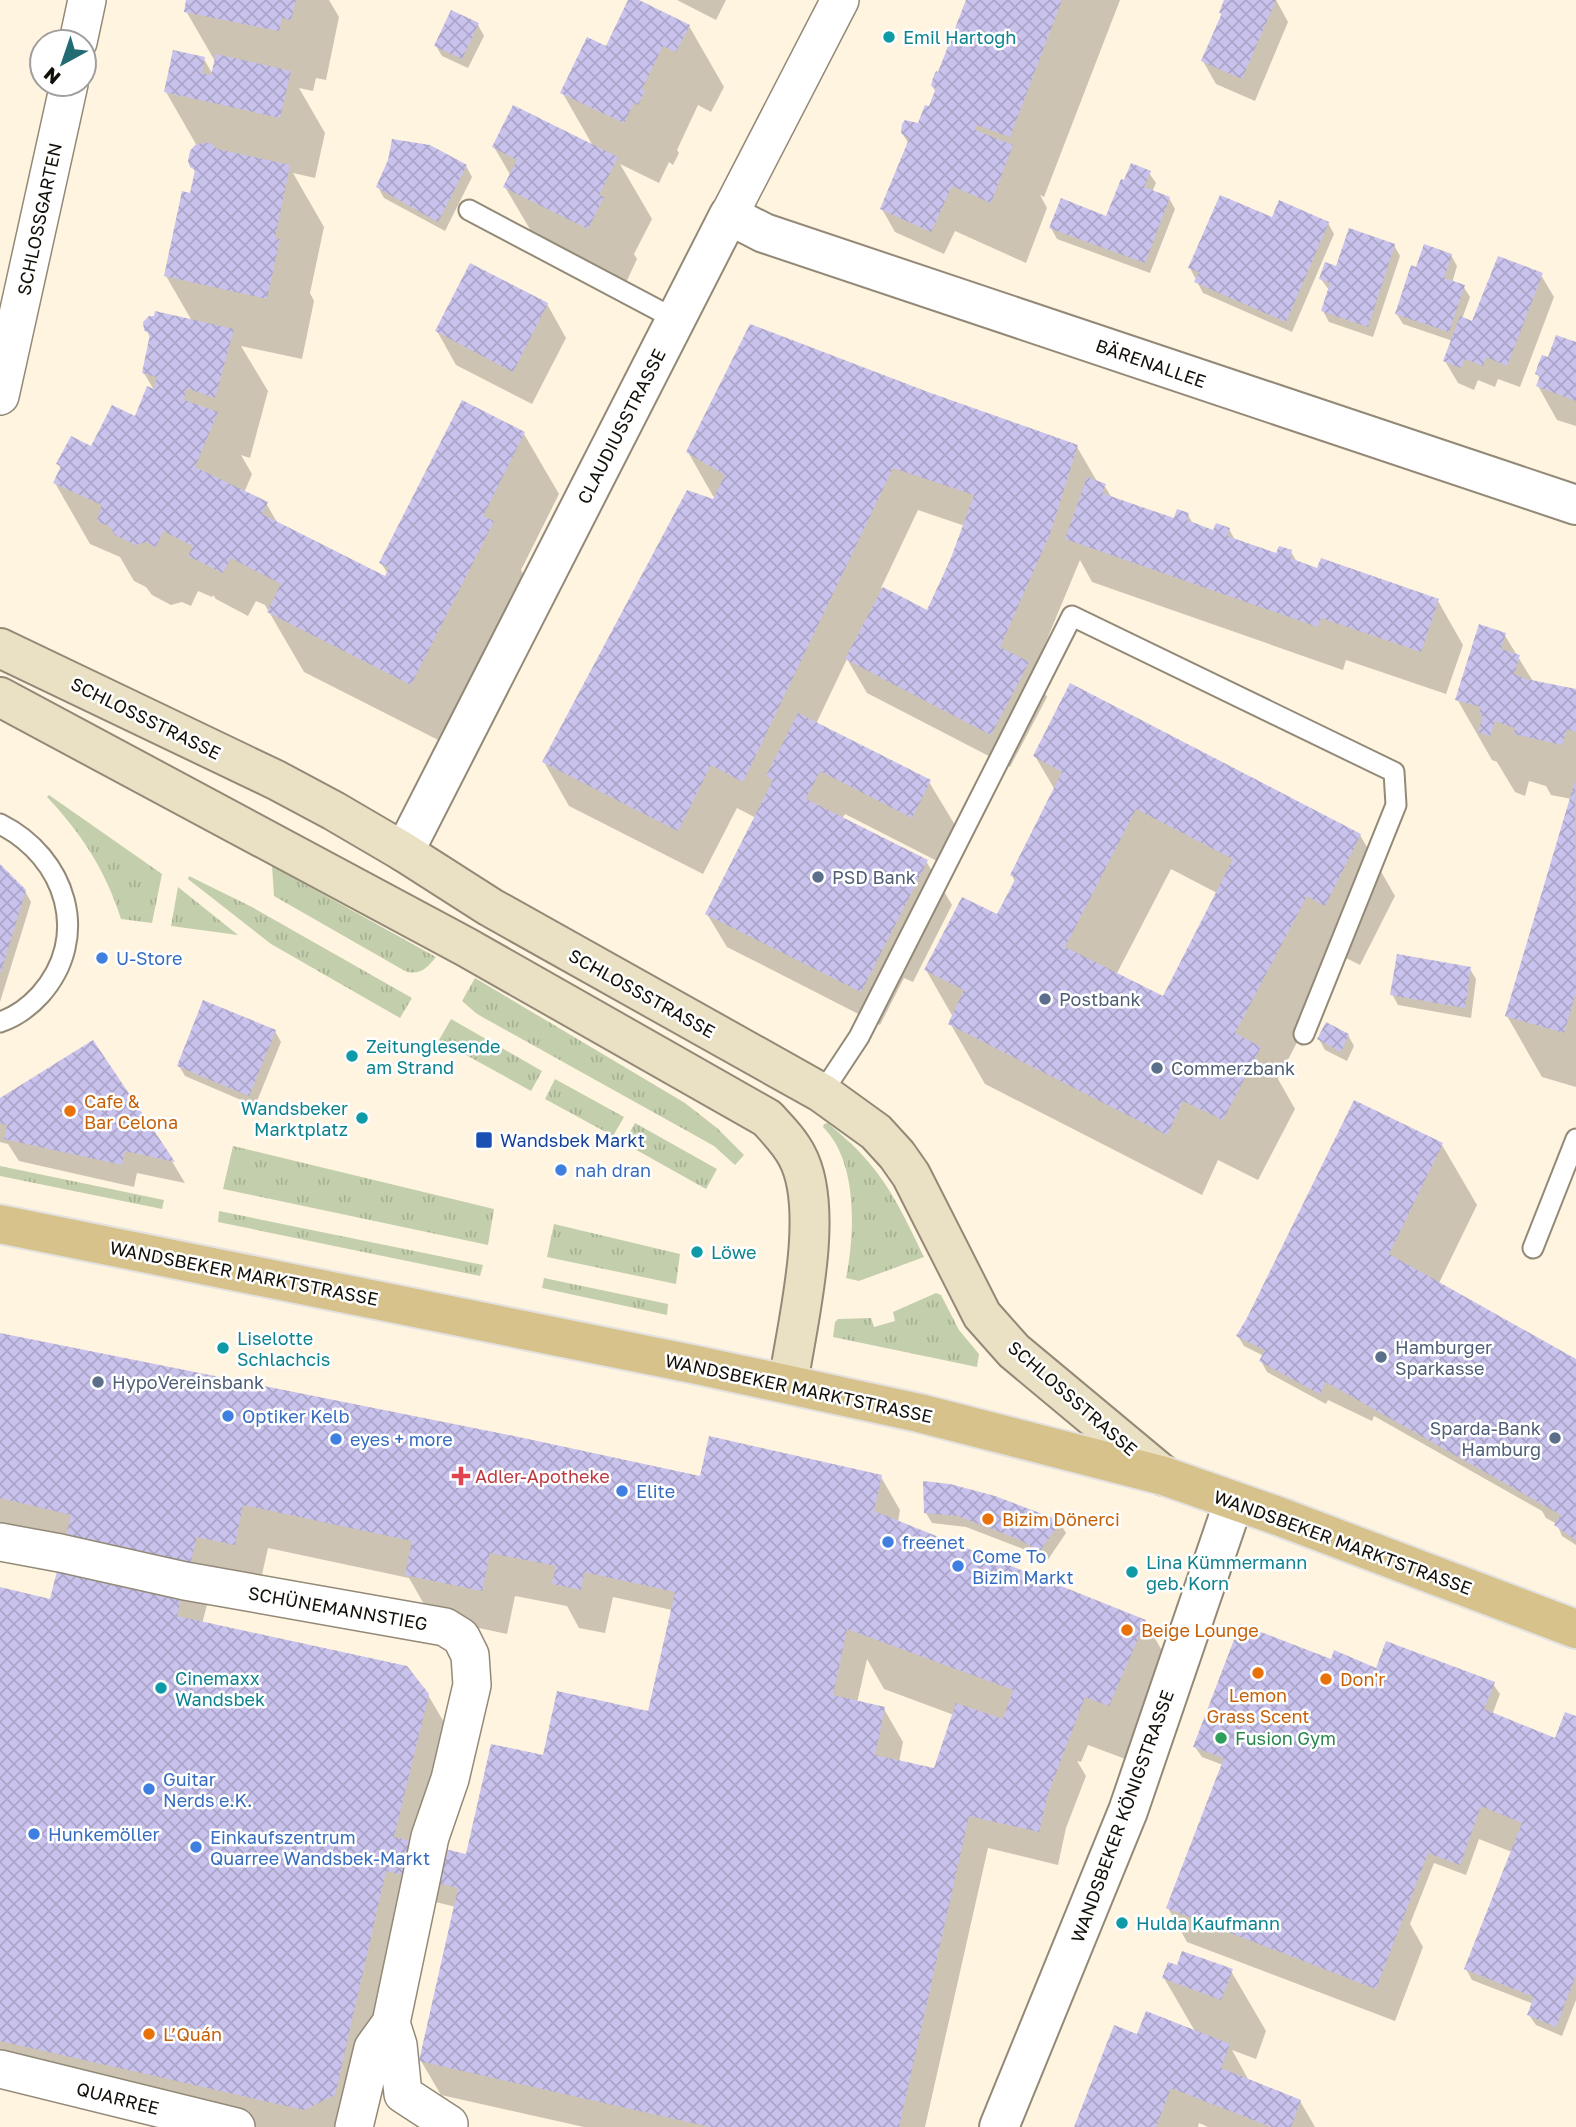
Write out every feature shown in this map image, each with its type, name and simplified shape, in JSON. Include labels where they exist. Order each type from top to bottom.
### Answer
[{"type":"main road","name":"SCHLOSSSTRASSE","points":[[0,648],[276,780],[404,852],[489,907],[822,1093],[876,1132],[897,1155],[911,1175],[982,1315],[1014,1351],[1164,1476]]},
{"type":"main road","points":[[0,697],[425,925],[768,1118],[798,1157],[805,1177],[810,1213],[807,1266],[788,1384]]},
{"type":"main road","points":[[307,861],[362,867],[391,860],[404,852],[408,883],[425,925]]},
{"type":"main road","name":"WANDSBEKER MARKTSTRASSE","points":[[0,1224],[919,1413],[1164,1476],[1576,1629]]},
{"type":"street","points":[[81,28],[87,0]]},
{"type":"street","name":"CLAUDIUSSTRASSE","points":[[404,852],[840,0]]},
{"type":"street","name":"SCHLOSSGARTEN","points":[[0,396],[66,98]]},
{"type":"street","name":"BÄRENALLEE","points":[[729,215],[764,233],[1576,505]]},
{"type":"street","name":"WANDSBEKER KÖNIGSTRASSE","points":[[999,2127],[1128,1811],[1234,1501]]},
{"type":"street","name":"SCHÜNEMANNSTIEG","points":[[0,1542],[185,1581],[445,1627],[461,1637],[470,1655],[472,1685],[450,1779],[430,1837],[391,2023],[373,2048],[354,2127]]},
{"type":"street","points":[[391,2023],[398,2045],[404,2094],[452,2126]]},
{"type":"street","name":"QUARREE","points":[[0,2069],[236,2127]]},
{"type":"lane","points":[[469,211],[675,319]]},
{"type":"lane","points":[[822,1093],[859,1037],[1072,616],[1394,772],[1396,804],[1304,1034]]},
{"type":"lane","points":[[0,824],[18,833],[45,858],[61,890],[68,923],[60,962],[47,987],[18,1014],[0,1023]]},
{"type":"lane","points":[[1532,1248],[1576,1139]]},
{"type":"green space","points":[[49,795],[162,874],[152,923],[121,919],[100,869],[71,824],[47,797]]},
{"type":"green space","points":[[272,866],[436,957],[423,970],[405,971],[274,896]]},
{"type":"green space","points":[[189,876],[252,907],[412,998],[400,1018],[271,944],[188,879]]},
{"type":"green space","points":[[178,887],[238,935],[171,926]]},
{"type":"green space","points":[[475,978],[685,1103],[717,1128],[744,1155],[735,1165],[714,1146],[477,1014],[462,1001]]},
{"type":"green space","points":[[451,1019],[542,1071],[531,1091],[439,1040]]},
{"type":"green space","points":[[555,1079],[624,1117],[613,1136],[545,1099]]},
{"type":"green space","points":[[635,1123],[717,1169],[706,1189],[624,1143]]},
{"type":"green space","points":[[828,1123],[874,1168],[898,1205],[924,1257],[859,1281],[846,1278],[851,1241],[851,1199],[843,1159],[823,1127]]},
{"type":"green space","points":[[233,1146],[494,1209],[488,1245],[223,1189]]},
{"type":"green space","points":[[0,1166],[164,1200],[162,1209],[0,1176]]},
{"type":"green space","points":[[219,1211],[483,1265],[480,1276],[218,1222]]},
{"type":"green space","points":[[554,1224],[680,1254],[676,1284],[547,1257]]},
{"type":"green space","points":[[544,1278],[668,1304],[667,1315],[542,1288]]},
{"type":"green space","points":[[936,1293],[941,1295],[959,1330],[979,1354],[977,1367],[833,1337],[838,1319],[871,1318],[874,1327],[895,1321],[893,1312]]},
{"type":"building","points":[[186,0],[296,0],[291,20],[282,18],[279,31],[184,12]]},
{"type":"building","points":[[628,0],[639,0],[690,25],[676,52],[663,46],[642,89],[645,91],[638,105],[634,103],[624,123],[560,93],[587,37],[606,46]]},
{"type":"building","points":[[966,0],[1062,0],[1010,137],[977,125],[975,130],[1013,145],[991,203],[952,186],[931,232],[880,209],[909,139],[901,133],[902,124],[905,120],[918,123],[925,105],[929,106],[936,88],[931,86],[933,78],[936,71],[938,72]]},
{"type":"building","points":[[1224,0],[1276,0],[1242,79],[1201,61],[1222,13],[1219,13]]},
{"type":"building","points":[[451,10],[479,23],[462,59],[434,46]]},
{"type":"building","points":[[173,50],[205,57],[202,73],[211,75],[216,54],[291,71],[280,118],[164,92]]},
{"type":"building","points":[[513,105],[618,157],[599,195],[604,197],[588,229],[503,187],[517,160],[492,147]]},
{"type":"building","points":[[392,139],[430,145],[467,165],[438,222],[376,187],[388,160]]},
{"type":"building","points":[[211,143],[217,149],[290,165],[275,238],[280,239],[267,299],[164,276],[182,191],[190,193],[195,170],[190,167],[188,161],[190,151],[195,145]]},
{"type":"building","points":[[1131,163],[1151,171],[1144,187],[1170,197],[1145,263],[1049,228],[1061,198],[1106,216],[1121,179],[1124,180]]},
{"type":"building","points":[[1220,195],[1272,217],[1279,200],[1329,222],[1286,322],[1194,282],[1199,272],[1188,268]]},
{"type":"building","points":[[1349,228],[1395,244],[1368,327],[1321,311],[1330,283],[1319,279],[1325,262],[1336,266]]},
{"type":"building","points":[[1424,244],[1452,254],[1444,278],[1465,285],[1449,332],[1395,314],[1411,265],[1416,267]]},
{"type":"building","points":[[1498,256],[1543,273],[1507,366],[1486,357],[1483,366],[1465,359],[1461,368],[1443,361],[1460,316],[1472,321]]},
{"type":"building","points":[[470,263],[548,303],[513,372],[435,331]]},
{"type":"building","points":[[155,311],[234,329],[215,398],[186,388],[184,400],[218,412],[195,467],[268,502],[262,514],[385,576],[389,568],[379,563],[462,400],[525,432],[483,516],[494,521],[411,685],[267,612],[281,584],[231,558],[223,573],[188,556],[193,546],[163,531],[156,547],[146,542],[136,545],[115,535],[109,526],[97,521],[102,505],[53,483],[61,466],[56,464],[71,436],[91,446],[112,405],[135,416],[147,386],[154,389],[157,377],[142,373],[150,334],[144,330],[143,322],[149,316],[154,316]]},
{"type":"building","points":[[750,324],[928,392],[1078,445],[1050,534],[1000,647],[1029,662],[991,735],[845,659],[883,587],[927,610],[951,558],[974,495],[893,468],[743,782],[711,765],[678,831],[542,762],[687,490],[713,499],[725,475],[686,452]]},
{"type":"building","points":[[1556,335],[1576,342],[1576,401],[1536,386],[1540,376],[1535,374],[1538,365],[1542,355],[1548,357]]},
{"type":"building","points":[[1087,477],[1106,484],[1102,493],[1174,518],[1177,509],[1189,513],[1187,520],[1213,530],[1216,523],[1230,528],[1227,536],[1276,553],[1279,546],[1292,550],[1290,558],[1317,568],[1321,558],[1439,599],[1421,652],[1321,618],[1318,627],[1065,539]]},
{"type":"building","points":[[1479,624],[1506,633],[1501,649],[1520,655],[1514,674],[1576,689],[1576,732],[1567,729],[1562,745],[1514,734],[1515,728],[1495,721],[1490,736],[1478,732],[1483,716],[1479,715],[1481,707],[1455,700]]},
{"type":"building","points":[[1070,683],[1361,834],[1325,906],[1307,896],[1235,1033],[1261,1047],[1223,1120],[1183,1101],[1167,1135],[948,1024],[964,990],[924,970],[962,897],[997,914],[1016,878],[1010,875],[1062,772],[1033,756]],"holes":[[[1136,809],[1233,859],[1163,996],[1065,947]]]},
{"type":"building","points":[[798,713],[931,780],[912,818],[820,771],[806,799],[928,860],[861,992],[705,914],[773,780],[766,776]]},
{"type":"building","points":[[1575,781],[1576,992],[1564,1033],[1505,1016]]},
{"type":"building","points":[[0,864],[26,890],[1,972],[0,972]]},
{"type":"building","points":[[1397,954],[1471,967],[1465,1008],[1390,995]]},
{"type":"building","points":[[203,1000],[276,1030],[249,1096],[177,1066]]},
{"type":"building","points":[[1326,1022],[1349,1034],[1341,1052],[1317,1039]]},
{"type":"building","name":"Cafe & Bar Celona","points":[[93,1040],[175,1162],[125,1151],[122,1165],[4,1139],[7,1125],[0,1123],[0,1098]]},
{"type":"building","points":[[1354,1100],[1443,1143],[1389,1254],[1576,1359],[1576,1540],[1554,1525],[1561,1515],[1326,1382],[1320,1394],[1259,1361],[1265,1350],[1236,1336]]},
{"type":"building","points":[[0,1333],[700,1476],[709,1436],[882,1475],[874,1511],[1146,1620],[1109,1706],[1085,1697],[1048,1794],[1039,1832],[969,1816],[899,2127],[710,2127],[419,2061],[458,1888],[386,1871],[335,2095],[304,2110],[0,2041],[0,1587],[50,1599],[71,1515],[0,1498]],"holes":[[[243,1505],[412,1541],[405,1575],[472,1589],[482,1591],[490,1553],[556,1566],[552,1584],[581,1590],[584,1572],[675,1592],[648,1711],[557,1691],[543,1755],[491,1744],[466,1854],[394,1837],[429,1694],[407,1666],[177,1616],[197,1537],[235,1545]],[[847,1629],[1013,1690],[1003,1719],[956,1703],[934,1768],[875,1755],[885,1707],[833,1695]]]},
{"type":"building","points":[[923,1481],[950,1484],[995,1496],[1061,1521],[1040,1551],[1018,1539],[958,1516],[924,1513]]},
{"type":"building","points":[[1240,1624],[1331,1659],[1334,1650],[1376,1668],[1386,1641],[1495,1682],[1484,1709],[1555,1738],[1565,1712],[1576,1716],[1576,1975],[1556,2027],[1527,2015],[1534,1997],[1464,1969],[1522,1823],[1481,1806],[1460,1865],[1428,1853],[1376,1989],[1166,1908],[1224,1758],[1193,1747]]},
{"type":"building","points":[[1182,1951],[1233,1969],[1221,2000],[1162,1978],[1168,1962],[1177,1965]]},
{"type":"building","points":[[1146,2011],[1230,2044],[1221,2068],[1301,2100],[1291,2127],[1271,2127],[1171,2088],[1156,2127],[1074,2127],[1114,2025],[1137,2034]]},
{"type":"place","name":"Emil Hartogh","points":[[889,37]]},
{"type":"place","name":"PSD Bank","points":[[818,877]]},
{"type":"place","name":"U-Store","points":[[102,958]]},
{"type":"place","name":"Postbank","points":[[1045,999]]},
{"type":"place","name":"Zeitunglesende am Strand","points":[[352,1056]]},
{"type":"place","name":"Commerzbank","points":[[1157,1068]]},
{"type":"place","name":"Cafe & Bar Celona","points":[[70,1111]]},
{"type":"place","name":"Wandsbeker Marktplatz","points":[[362,1118]]},
{"type":"place","name":"Wandsbek Markt","points":[[484,1140]]},
{"type":"place","name":"nah dran","points":[[561,1170]]},
{"type":"place","name":"Löwe","points":[[697,1252]]},
{"type":"place","name":"Liselotte Schlachcis","points":[[223,1348]]},
{"type":"place","name":"Hamburger Sparkasse","points":[[1381,1357]]},
{"type":"place","name":"HypoVereinsbank","points":[[98,1382]]},
{"type":"place","name":"Optiker Kelb","points":[[228,1416]]},
{"type":"place","name":"Sparda-Bank Hamburg","points":[[1555,1438]]},
{"type":"place","name":"eyes + more","points":[[336,1439]]},
{"type":"place","name":"Adler-Apotheke","points":[[461,1476]]},
{"type":"place","name":"Elite","points":[[622,1491]]},
{"type":"place","name":"Bizim Dönerci","points":[[988,1519]]},
{"type":"place","name":"freenet","points":[[888,1542]]},
{"type":"place","name":"Come To Bizim Markt","points":[[958,1566]]},
{"type":"place","name":"Lina Kümmermann geb. Korn","points":[[1132,1572]]},
{"type":"place","name":"Beige Lounge","points":[[1127,1630]]},
{"type":"place","name":"Lemon Grass Scent","points":[[1258,1673]]},
{"type":"place","name":"Don'r","points":[[1326,1679]]},
{"type":"place","name":"Cinemaxx Wandsbek","points":[[161,1688]]},
{"type":"place","name":"Fusion Gym","points":[[1221,1738]]},
{"type":"place","name":"Guitar Nerds e.K.","points":[[149,1789]]},
{"type":"place","name":"Hunkemöller","points":[[34,1834]]},
{"type":"place","name":"Einkaufszentrum Quarree Wandsbek-Markt","points":[[196,1847]]},
{"type":"place","name":"Hulda Kaufmann","points":[[1122,1923]]},
{"type":"place","name":"L’Quán","points":[[149,2034]]}]
